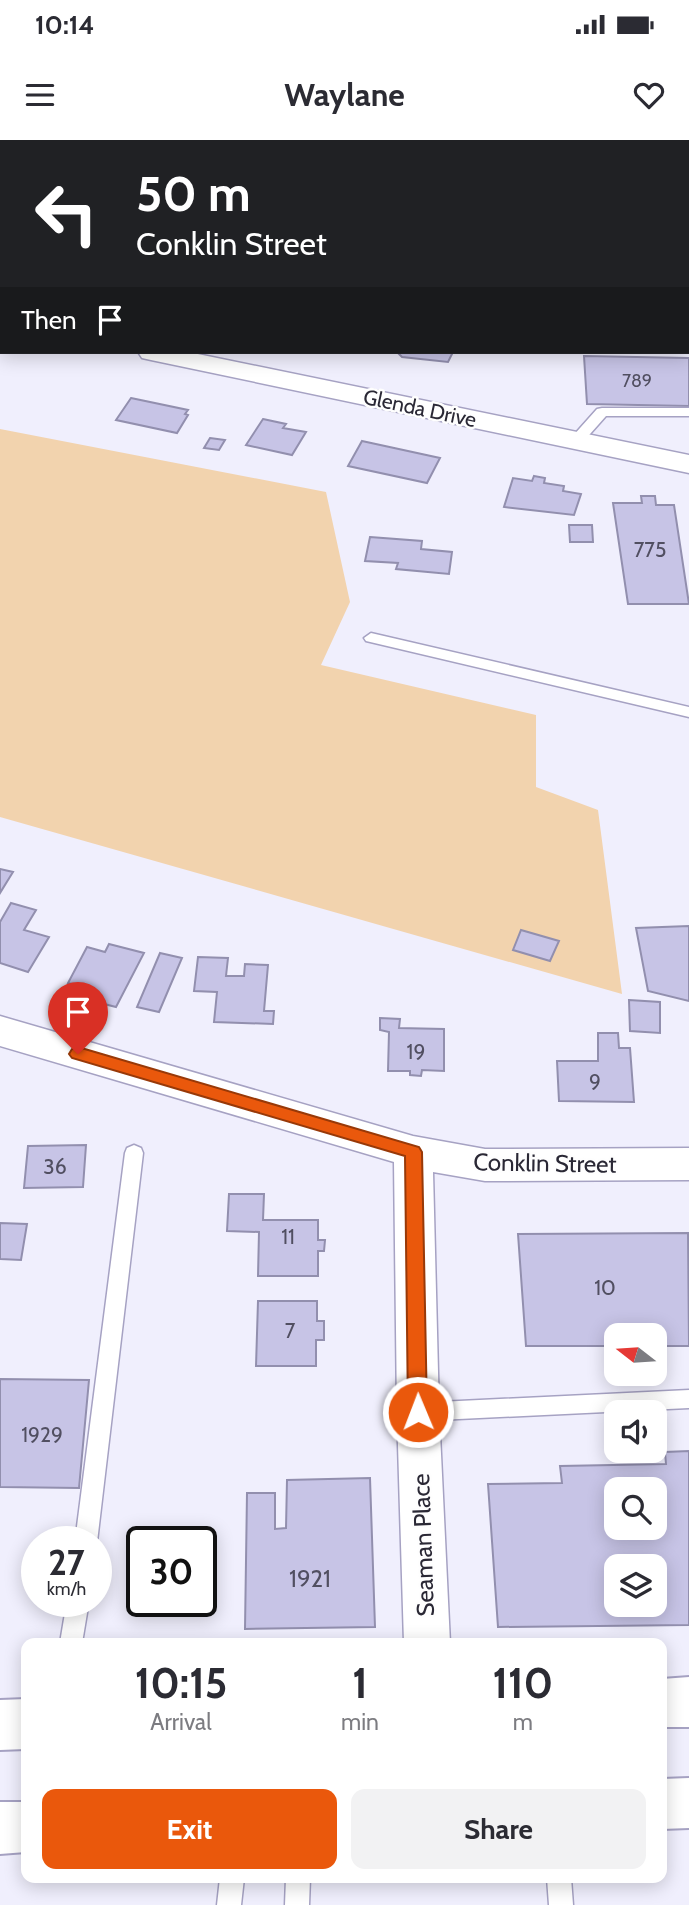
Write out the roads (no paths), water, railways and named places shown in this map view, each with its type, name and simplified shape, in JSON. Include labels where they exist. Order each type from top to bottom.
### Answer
[{"type":"main road","points":[[667,1703],[689,1702]]},
{"type":"main road","points":[[0,1725],[21,1724]]},
{"type":"main road","points":[[667,1804],[689,1803]]},
{"type":"main road","points":[[0,1828],[21,1827]]},
{"type":"street","name":"Glenda Drive","points":[[161,354],[689,464]]},
{"type":"street","name":"Conklin Street","points":[[0,1031],[413,1152],[485,1166],[689,1164]]},
{"type":"street","name":"Seaman Place","points":[[413,1152],[418,1412],[427,1638]]},
{"type":"lane","points":[[577,440],[602,412],[689,412]]},
{"type":"lane","points":[[371,638],[689,712]]},
{"type":"lane","points":[[88,1526],[134,1153]]},
{"type":"lane","points":[[418,1412],[689,1399]]},
{"type":"lane","points":[[72,1638],[75,1617]]},
{"type":"lane","points":[[229,1905],[231,1883]]},
{"type":"lane","points":[[297,1905],[298,1883]]},
{"type":"lane","points":[[559,1883],[561,1905]]}]
